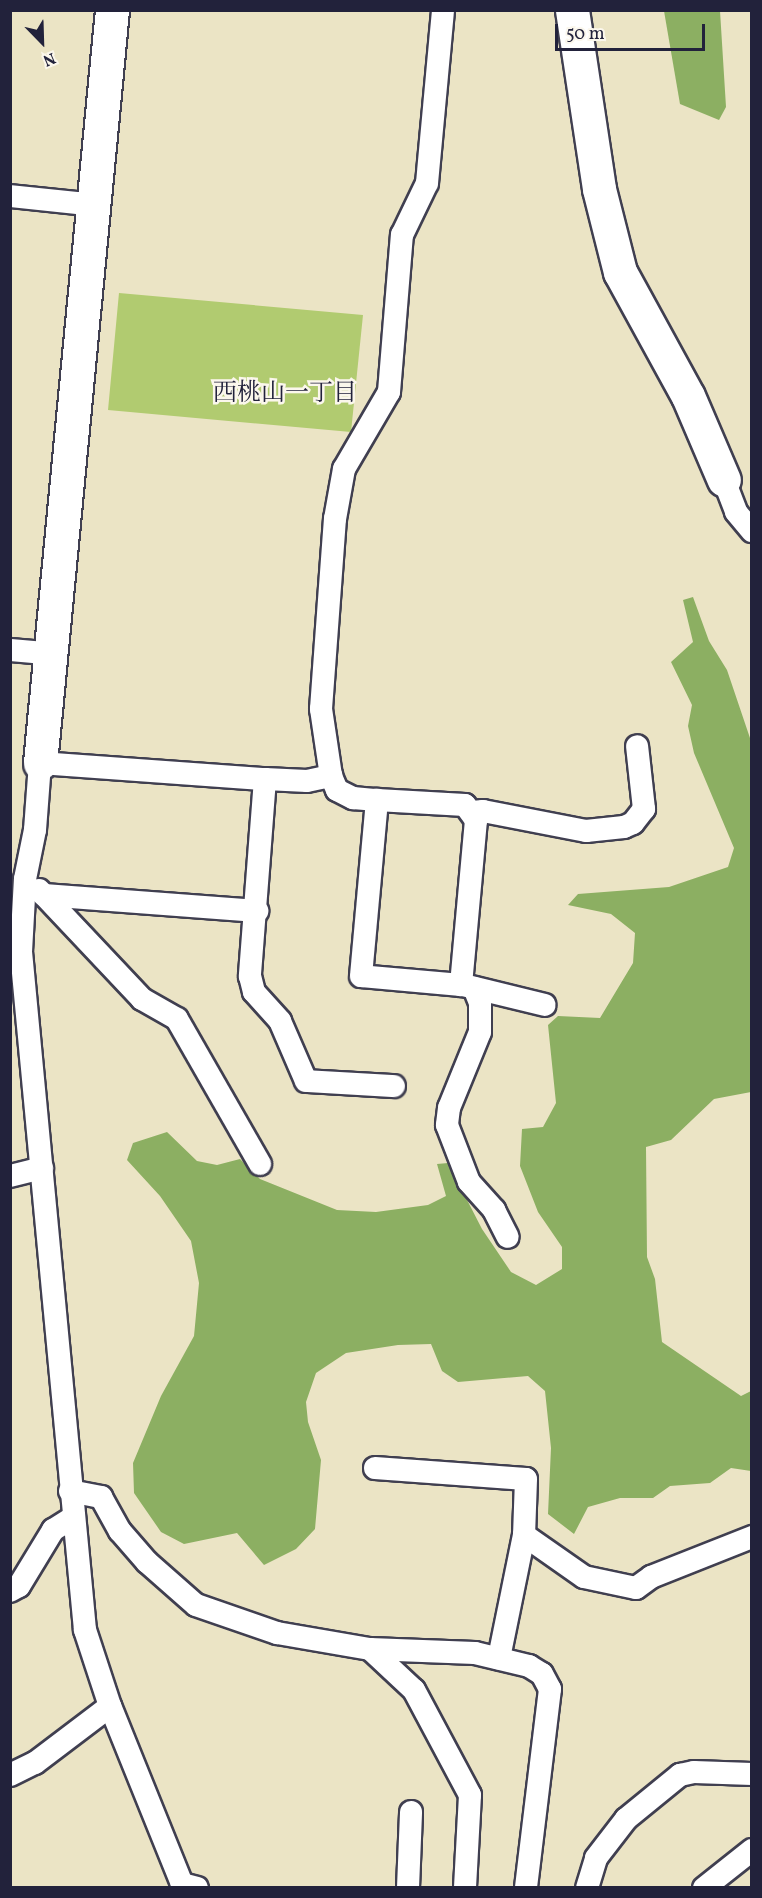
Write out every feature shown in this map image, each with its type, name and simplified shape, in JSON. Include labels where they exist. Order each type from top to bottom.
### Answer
[{"type":"street","points":[[112,10],[95,205],[48,653],[35,830],[18,879],[16,952],[42,1168],[72,1518],[85,1630],[110,1706],[182,1884],[197,1887]]},
{"type":"street","points":[[443,10],[427,183],[402,235],[389,392],[344,469],[335,519],[321,709],[331,776],[337,790],[353,798],[465,805],[473,812],[476,820],[468,986],[480,1003],[480,1032],[449,1108],[447,1125],[469,1182],[495,1210],[508,1237]]},
{"type":"street","points":[[572,10],[599,189],[620,272],[683,387],[736,512],[752,531]]},
{"type":"street","points":[[10,196],[95,205]]},
{"type":"street","points":[[10,650],[48,653]]},
{"type":"street","points":[[473,812],[586,831],[624,827],[633,823],[644,809],[637,746]]},
{"type":"street","points":[[40,763],[307,781],[331,776]]},
{"type":"street","points":[[265,779],[257,911],[250,975],[254,992],[280,1022],[306,1081],[394,1086]]},
{"type":"street","points":[[377,800],[361,976],[468,986],[545,1005]]},
{"type":"street","points":[[18,879],[44,895],[142,999],[177,1019],[260,1164]]},
{"type":"street","points":[[44,895],[257,911]]},
{"type":"street","points":[[10,1176],[42,1168]]},
{"type":"street","points":[[375,1468],[526,1479],[524,1535],[498,1658]]},
{"type":"street","points":[[70,1491],[100,1497],[120,1531],[147,1563],[196,1605],[277,1633],[370,1649],[475,1653],[529,1666],[542,1674],[550,1689],[526,1887]]},
{"type":"street","points":[[10,1591],[19,1586],[53,1530],[72,1518]]},
{"type":"street","points":[[524,1535],[584,1577],[636,1588],[651,1577],[752,1537]]},
{"type":"street","points":[[370,1649],[414,1690],[470,1795],[465,1887]]},
{"type":"street","points":[[10,1775],[35,1763],[110,1706]]},
{"type":"street","points":[[587,1887],[597,1858],[627,1819],[680,1775],[694,1772],[752,1774]]},
{"type":"street","points":[[408,1887],[411,1812]]},
{"type":"street","points":[[704,1887],[752,1850]]},
{"type":"green space","points":[[664,11],[720,11],[726,107],[719,120],[680,104]]},
{"type":"green space","points":[[119,293],[363,315],[351,432],[108,410]]},
{"type":"green space","points":[[693,597],[709,641],[727,670],[751,741],[751,1092],[714,1099],[671,1140],[646,1147],[647,1257],[655,1279],[662,1342],[741,1396],[751,1391],[751,1471],[731,1468],[710,1483],[670,1486],[653,1498],[620,1498],[588,1507],[574,1534],[548,1514],[551,1448],[545,1391],[528,1376],[458,1382],[442,1371],[431,1344],[398,1345],[346,1353],[316,1373],[306,1402],[308,1422],[321,1460],[315,1529],[296,1549],[264,1565],[237,1533],[184,1544],[161,1532],[134,1493],[133,1463],[161,1396],[194,1336],[199,1283],[191,1241],[160,1196],[127,1160],[133,1143],[167,1132],[197,1161],[217,1165],[240,1159],[260,1179],[337,1210],[376,1212],[428,1205],[446,1196],[437,1164],[448,1163],[482,1229],[511,1272],[536,1285],[562,1269],[562,1247],[538,1212],[520,1166],[522,1129],[543,1127],[556,1103],[548,1025],[558,1016],[600,1018],[633,963],[635,933],[611,914],[568,905],[578,894],[669,887],[728,867],[734,848],[694,753],[688,726],[692,705],[671,662],[693,642],[683,600]]},
{"type":"district","name":"西桃山一丁目","points":[[285,395]]}]
